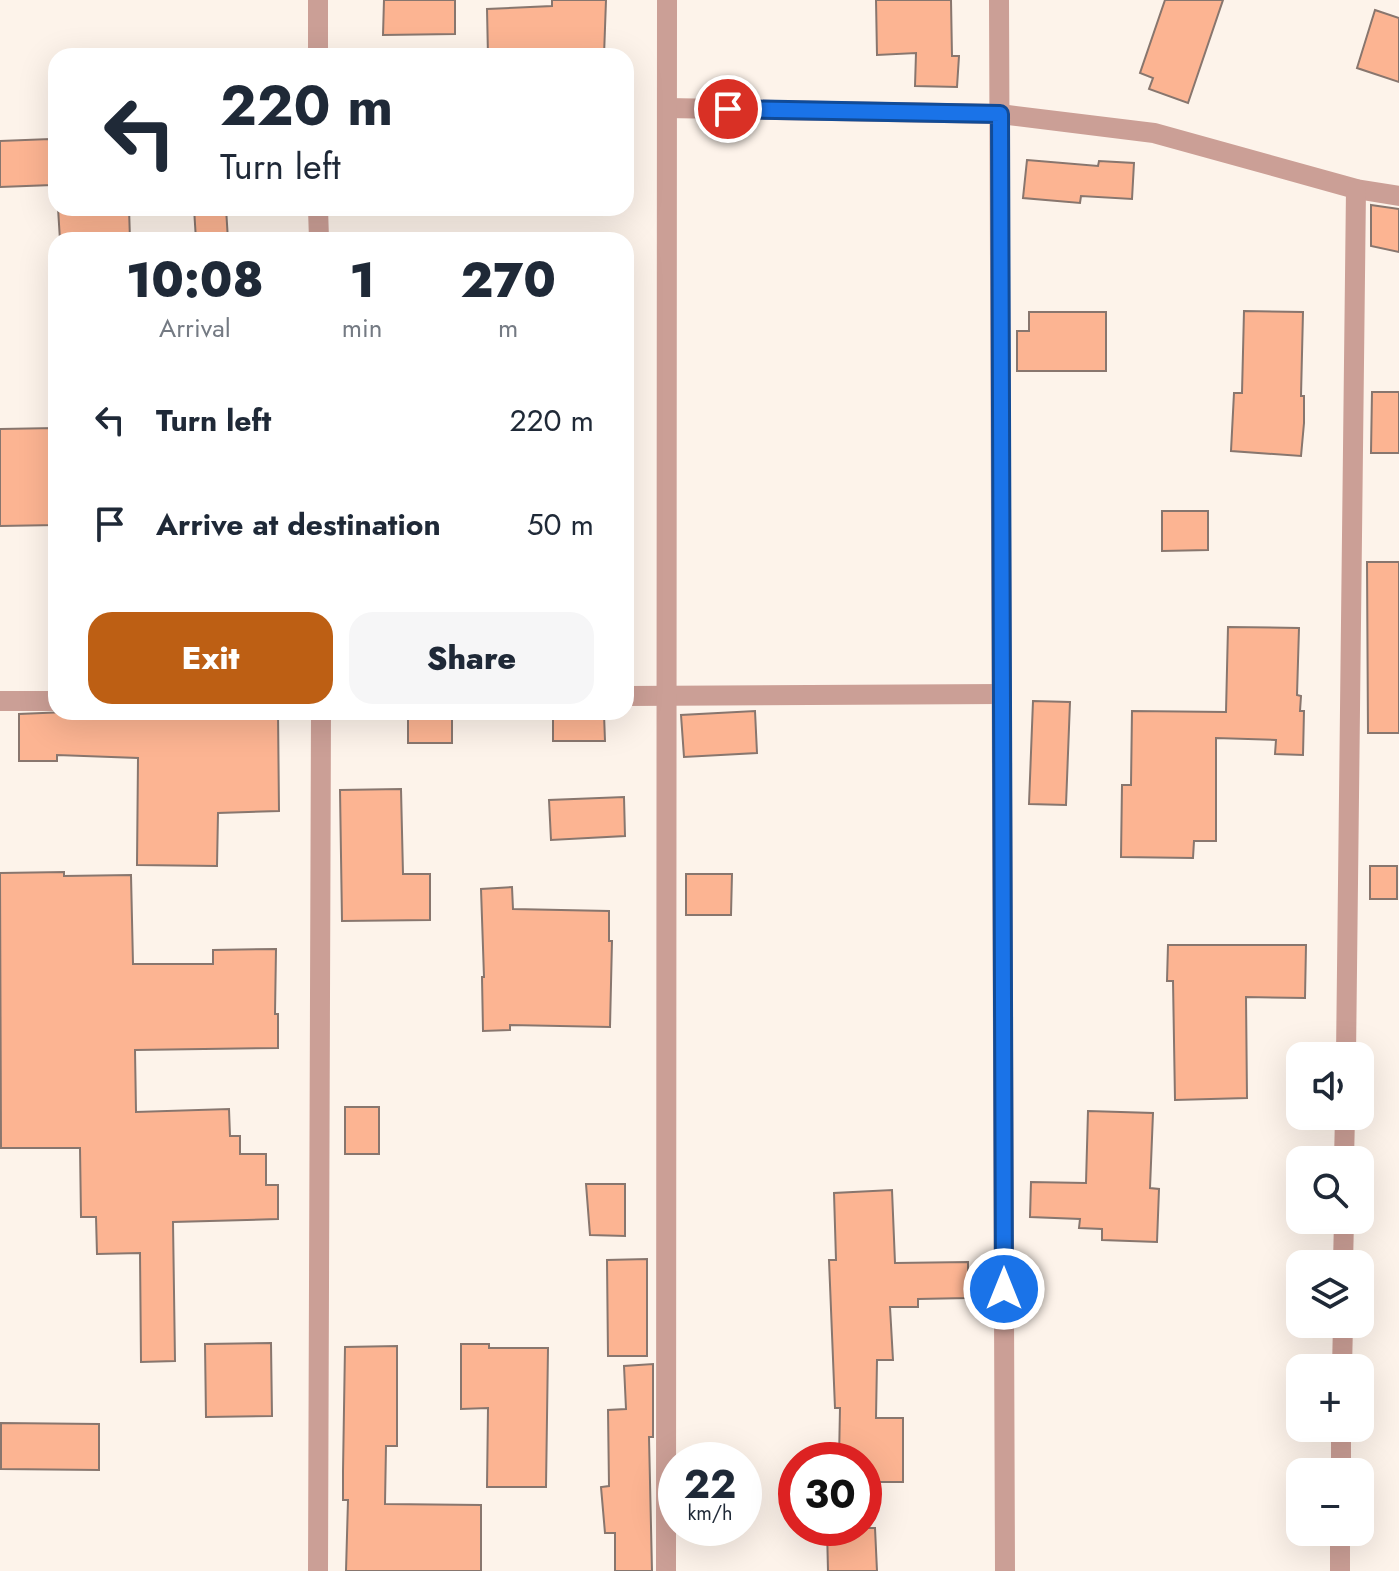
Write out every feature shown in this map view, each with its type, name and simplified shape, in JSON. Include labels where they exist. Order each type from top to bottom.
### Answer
[{"type":"street","points":[[318,0],[318,48]]},
{"type":"street","points":[[666,1571],[667,0]]},
{"type":"street","points":[[999,0],[1005,1571]]},
{"type":"street","points":[[667,108],[1000,114],[1154,133],[1356,189],[1399,196]]},
{"type":"street","points":[[1346,1042],[1356,189]]},
{"type":"street","points":[[634,696],[1002,694]]},
{"type":"street","points":[[0,701],[48,701]]},
{"type":"street","points":[[318,1571],[321,720]]},
{"type":"street","points":[[1340,1546],[1340,1571]]},
{"type":"building","points":[[384,0],[455,0],[455,34],[383,35]]},
{"type":"building","points":[[552,0],[606,0],[604,48],[488,48],[487,9],[552,6]]},
{"type":"building","points":[[876,0],[951,0],[952,56],[959,56],[957,87],[915,86],[916,53],[877,55]]},
{"type":"building","points":[[1165,0],[1223,0],[1188,103],[1149,89],[1153,78],[1140,73]]},
{"type":"building","points":[[1375,10],[1399,18],[1399,82],[1357,68]]},
{"type":"building","points":[[48,139],[48,185],[0,187],[0,141]]},
{"type":"building","points":[[1027,160],[1098,166],[1099,161],[1134,163],[1132,199],[1081,196],[1080,203],[1023,198]]},
{"type":"building","points":[[1371,205],[1399,209],[1399,252],[1371,246]]},
{"type":"building","points":[[58,216],[129,216],[130,232],[60,232]]},
{"type":"building","points":[[194,216],[226,216],[228,232],[196,232]]},
{"type":"building","points":[[1244,311],[1303,312],[1301,396],[1304,396],[1304,423],[1301,456],[1231,451],[1234,393],[1242,393]]},
{"type":"building","points":[[1029,312],[1106,312],[1106,371],[1017,371],[1017,331],[1029,331]]},
{"type":"building","points":[[1372,392],[1399,392],[1399,453],[1371,453]]},
{"type":"building","points":[[48,428],[48,525],[0,526],[0,429]]},
{"type":"building","points":[[1162,511],[1208,511],[1208,550],[1162,551]]},
{"type":"building","points":[[1367,562],[1399,562],[1399,733],[1368,733]]},
{"type":"building","points":[[1228,627],[1299,628],[1297,695],[1301,696],[1300,711],[1304,711],[1303,755],[1275,754],[1276,740],[1216,738],[1216,841],[1194,841],[1193,858],[1121,857],[1122,785],[1131,785],[1132,711],[1226,712]]},
{"type":"building","points":[[1033,701],[1070,702],[1066,805],[1029,804]]},
{"type":"building","points":[[755,711],[757,753],[684,757],[681,715]]},
{"type":"building","points":[[48,713],[48,720],[278,720],[279,811],[218,813],[217,866],[137,865],[138,758],[57,755],[57,761],[19,761],[19,714]]},
{"type":"building","points":[[408,720],[452,720],[452,743],[408,743]]},
{"type":"building","points":[[553,720],[604,720],[605,741],[553,741]]},
{"type":"building","points":[[401,789],[403,874],[430,874],[430,920],[342,921],[340,790]]},
{"type":"building","points":[[624,797],[625,836],[551,840],[549,800]]},
{"type":"building","points":[[1370,866],[1397,866],[1397,899],[1370,899]]},
{"type":"building","points":[[64,872],[64,876],[131,875],[133,964],[213,964],[213,950],[276,949],[278,1048],[135,1050],[136,1112],[229,1109],[230,1136],[240,1136],[240,1154],[266,1154],[266,1185],[278,1185],[278,1219],[173,1222],[175,1361],[141,1362],[140,1253],[97,1254],[96,1217],[81,1217],[80,1148],[1,1148],[0,873]]},
{"type":"building","points":[[686,874],[732,874],[731,915],[686,915]]},
{"type":"building","points":[[512,887],[513,909],[609,911],[609,941],[612,941],[610,1027],[510,1025],[510,1030],[483,1031],[481,889]]},
{"type":"building","points":[[1168,945],[1306,945],[1305,998],[1246,997],[1247,1098],[1175,1100],[1173,981],[1167,981]]},
{"type":"building","points":[[345,1107],[379,1107],[379,1154],[345,1154]]},
{"type":"building","points":[[1088,1111],[1153,1113],[1150,1188],[1159,1189],[1157,1242],[1102,1240],[1102,1229],[1079,1228],[1080,1219],[1030,1217],[1031,1182],[1086,1183]]},
{"type":"building","points":[[586,1184],[625,1184],[625,1236],[590,1235]]},
{"type":"building","points":[[892,1190],[895,1263],[968,1262],[968,1298],[918,1299],[918,1307],[890,1307],[893,1360],[877,1360],[876,1418],[903,1418],[903,1482],[882,1482],[882,1442],[839,1442],[840,1408],[835,1408],[829,1260],[836,1260],[834,1193]]},
{"type":"building","points":[[647,1259],[647,1356],[608,1356],[607,1260]]},
{"type":"building","points":[[271,1343],[272,1416],[206,1417],[205,1344]]},
{"type":"building","points":[[461,1344],[489,1344],[489,1348],[548,1348],[546,1487],[487,1487],[488,1408],[461,1409]]},
{"type":"building","points":[[397,1346],[397,1446],[386,1446],[385,1504],[481,1505],[481,1571],[346,1571],[348,1500],[343,1500],[345,1347]]},
{"type":"building","points":[[653,1364],[653,1437],[649,1437],[652,1571],[615,1571],[615,1533],[605,1533],[601,1487],[609,1486],[608,1410],[626,1409],[624,1366]]},
{"type":"building","points":[[1,1423],[99,1424],[99,1470],[1,1469]]},
{"type":"building","points":[[827,1546],[876,1546],[877,1571],[828,1571]]},
{"type":"route","points":[[728,109],[1000,114],[1004,1289]]}]
